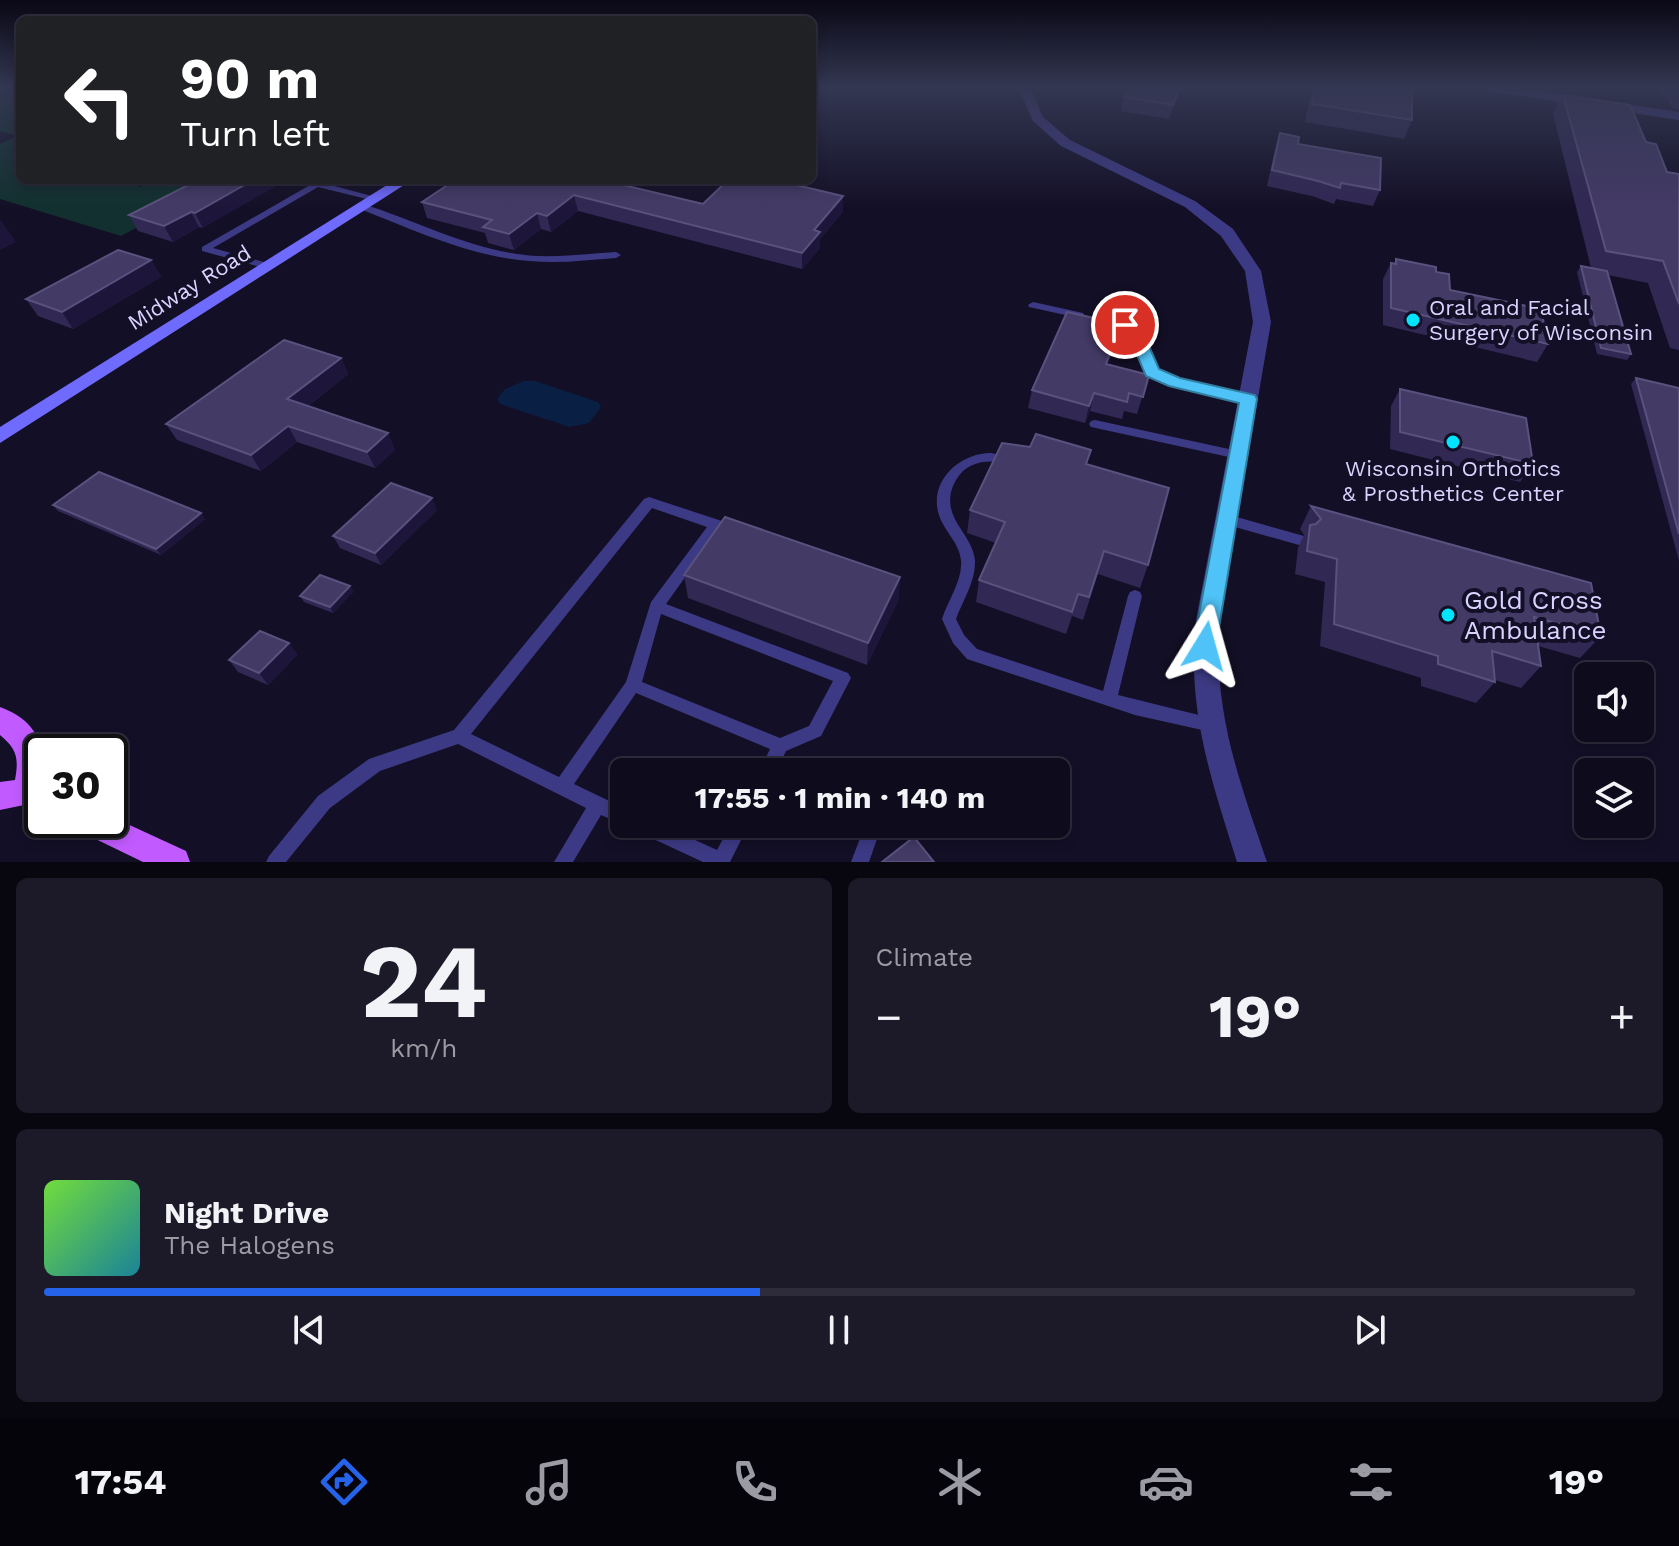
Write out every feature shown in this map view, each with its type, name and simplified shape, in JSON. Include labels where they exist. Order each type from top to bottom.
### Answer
[{"type":"main road","name":"Midway Road","points":[[0,436],[398,184]]},
{"type":"main road","points":[[0,719],[18,732],[32,748],[33,759],[23,795]]},
{"type":"main road","points":[[125,838],[175,862]]},
{"type":"street","points":[[1048,127],[1061,139],[1189,203],[1221,227],[1246,255],[1260,292],[1262,312],[1205,646],[1204,668],[1215,747],[1252,862]]},
{"type":"lane","points":[[268,266],[205,249],[317,184],[369,202],[420,229],[516,257],[550,259],[616,255]]},
{"type":"lane","points":[[1033,305],[1125,325],[1136,334],[1152,372],[1175,382],[1248,399]]},
{"type":"lane","points":[[1095,424],[1238,455]]},
{"type":"lane","points":[[1020,464],[993,456],[977,458],[959,468],[947,484],[941,504],[946,520],[967,553],[968,567],[949,619],[958,639],[972,654],[1109,699],[1211,725]]},
{"type":"lane","points":[[275,862],[324,802],[375,765],[459,736],[649,502],[746,534]]},
{"type":"lane","points":[[1226,519],[1299,540]]},
{"type":"lane","points":[[562,787],[633,685],[656,606],[716,524]]},
{"type":"lane","points":[[1109,699],[1135,596]]},
{"type":"lane","points":[[656,606],[843,678],[815,731],[780,746],[774,758]]},
{"type":"lane","points":[[633,685],[780,746]]},
{"type":"lane","points":[[459,736],[610,811]]},
{"type":"lane","points":[[563,862],[598,805]]},
{"type":"lane","points":[[671,838],[721,861],[733,838]]},
{"type":"lane","points":[[860,862],[868,839]]},
{"type":"green space","points":[[0,127],[16,127],[16,135],[0,131]]},
{"type":"green space","points":[[16,137],[13,152],[16,154],[16,184],[130,184],[141,187],[147,184],[222,184],[121,236],[0,199],[0,144]]},
{"type":"water","points":[[524,381],[535,381],[598,402],[601,407],[589,423],[570,427],[500,404],[497,399],[505,389]]},
{"type":"building","points":[[1572,127],[1640,127],[1646,142],[1656,144],[1667,172],[1679,174],[1679,304],[1663,261],[1606,251]]},
{"type":"building","points":[[1280,133],[1299,137],[1298,144],[1381,158],[1380,190],[1341,183],[1340,188],[1272,170]]},
{"type":"building","points":[[190,184],[246,184],[195,213],[191,212],[164,226],[129,215]]},
{"type":"building","points":[[449,184],[619,184],[703,204],[724,184],[792,184],[843,196],[814,230],[820,232],[802,253],[574,195],[547,216],[537,213],[509,234],[483,227],[492,220],[422,202]]},
{"type":"building","points":[[118,250],[151,260],[62,312],[26,299]]},
{"type":"building","points":[[1396,259],[1436,267],[1436,272],[1449,274],[1450,290],[1541,309],[1548,344],[1391,308],[1391,263],[1396,264]]},
{"type":"building","points":[[1581,266],[1607,271],[1631,354],[1601,348]]},
{"type":"building","points":[[1067,312],[1121,324],[1106,364],[1149,375],[1143,397],[1129,393],[1127,402],[1094,393],[1089,406],[1032,390]]},
{"type":"building","points":[[284,340],[341,358],[287,399],[388,433],[367,452],[288,426],[251,455],[166,424]]},
{"type":"building","points":[[1636,378],[1679,388],[1679,534]]},
{"type":"building","points":[[1400,389],[1526,418],[1533,464],[1400,432]]},
{"type":"building","points":[[1036,434],[1091,450],[1086,464],[1169,488],[1148,565],[1104,551],[1089,597],[1078,594],[1072,612],[979,580],[1005,522],[970,510],[1002,443],[1030,447]]},
{"type":"building","points":[[99,472],[201,513],[156,549],[53,505]]},
{"type":"building","points":[[391,483],[432,498],[375,553],[333,536]]},
{"type":"building","name":"Gold Cross Ambulance","points":[[1311,506],[1591,583],[1601,636],[1534,617],[1541,666],[1492,651],[1495,682],[1438,664],[1438,656],[1334,624],[1337,559],[1307,551],[1310,525],[1321,519]]},
{"type":"building","points":[[725,517],[900,577],[868,643],[684,575]]},
{"type":"building","points":[[320,575],[350,586],[330,607],[300,596]]},
{"type":"building","points":[[260,631],[289,643],[259,673],[229,660]]},
{"type":"building","points":[[915,838],[934,862],[882,862]]},
{"type":"place","name":"Oral and Facial Surgery of Wisconsin","points":[[1413,320]]},
{"type":"place","name":"Wisconsin Orthotics & Prosthetics Center","points":[[1453,442]]},
{"type":"place","name":"Gold Cross Ambulance","points":[[1448,615]]},
{"type":"route","points":[[1125,325],[1136,334],[1152,372],[1175,382],[1248,399],[1205,646]]}]
